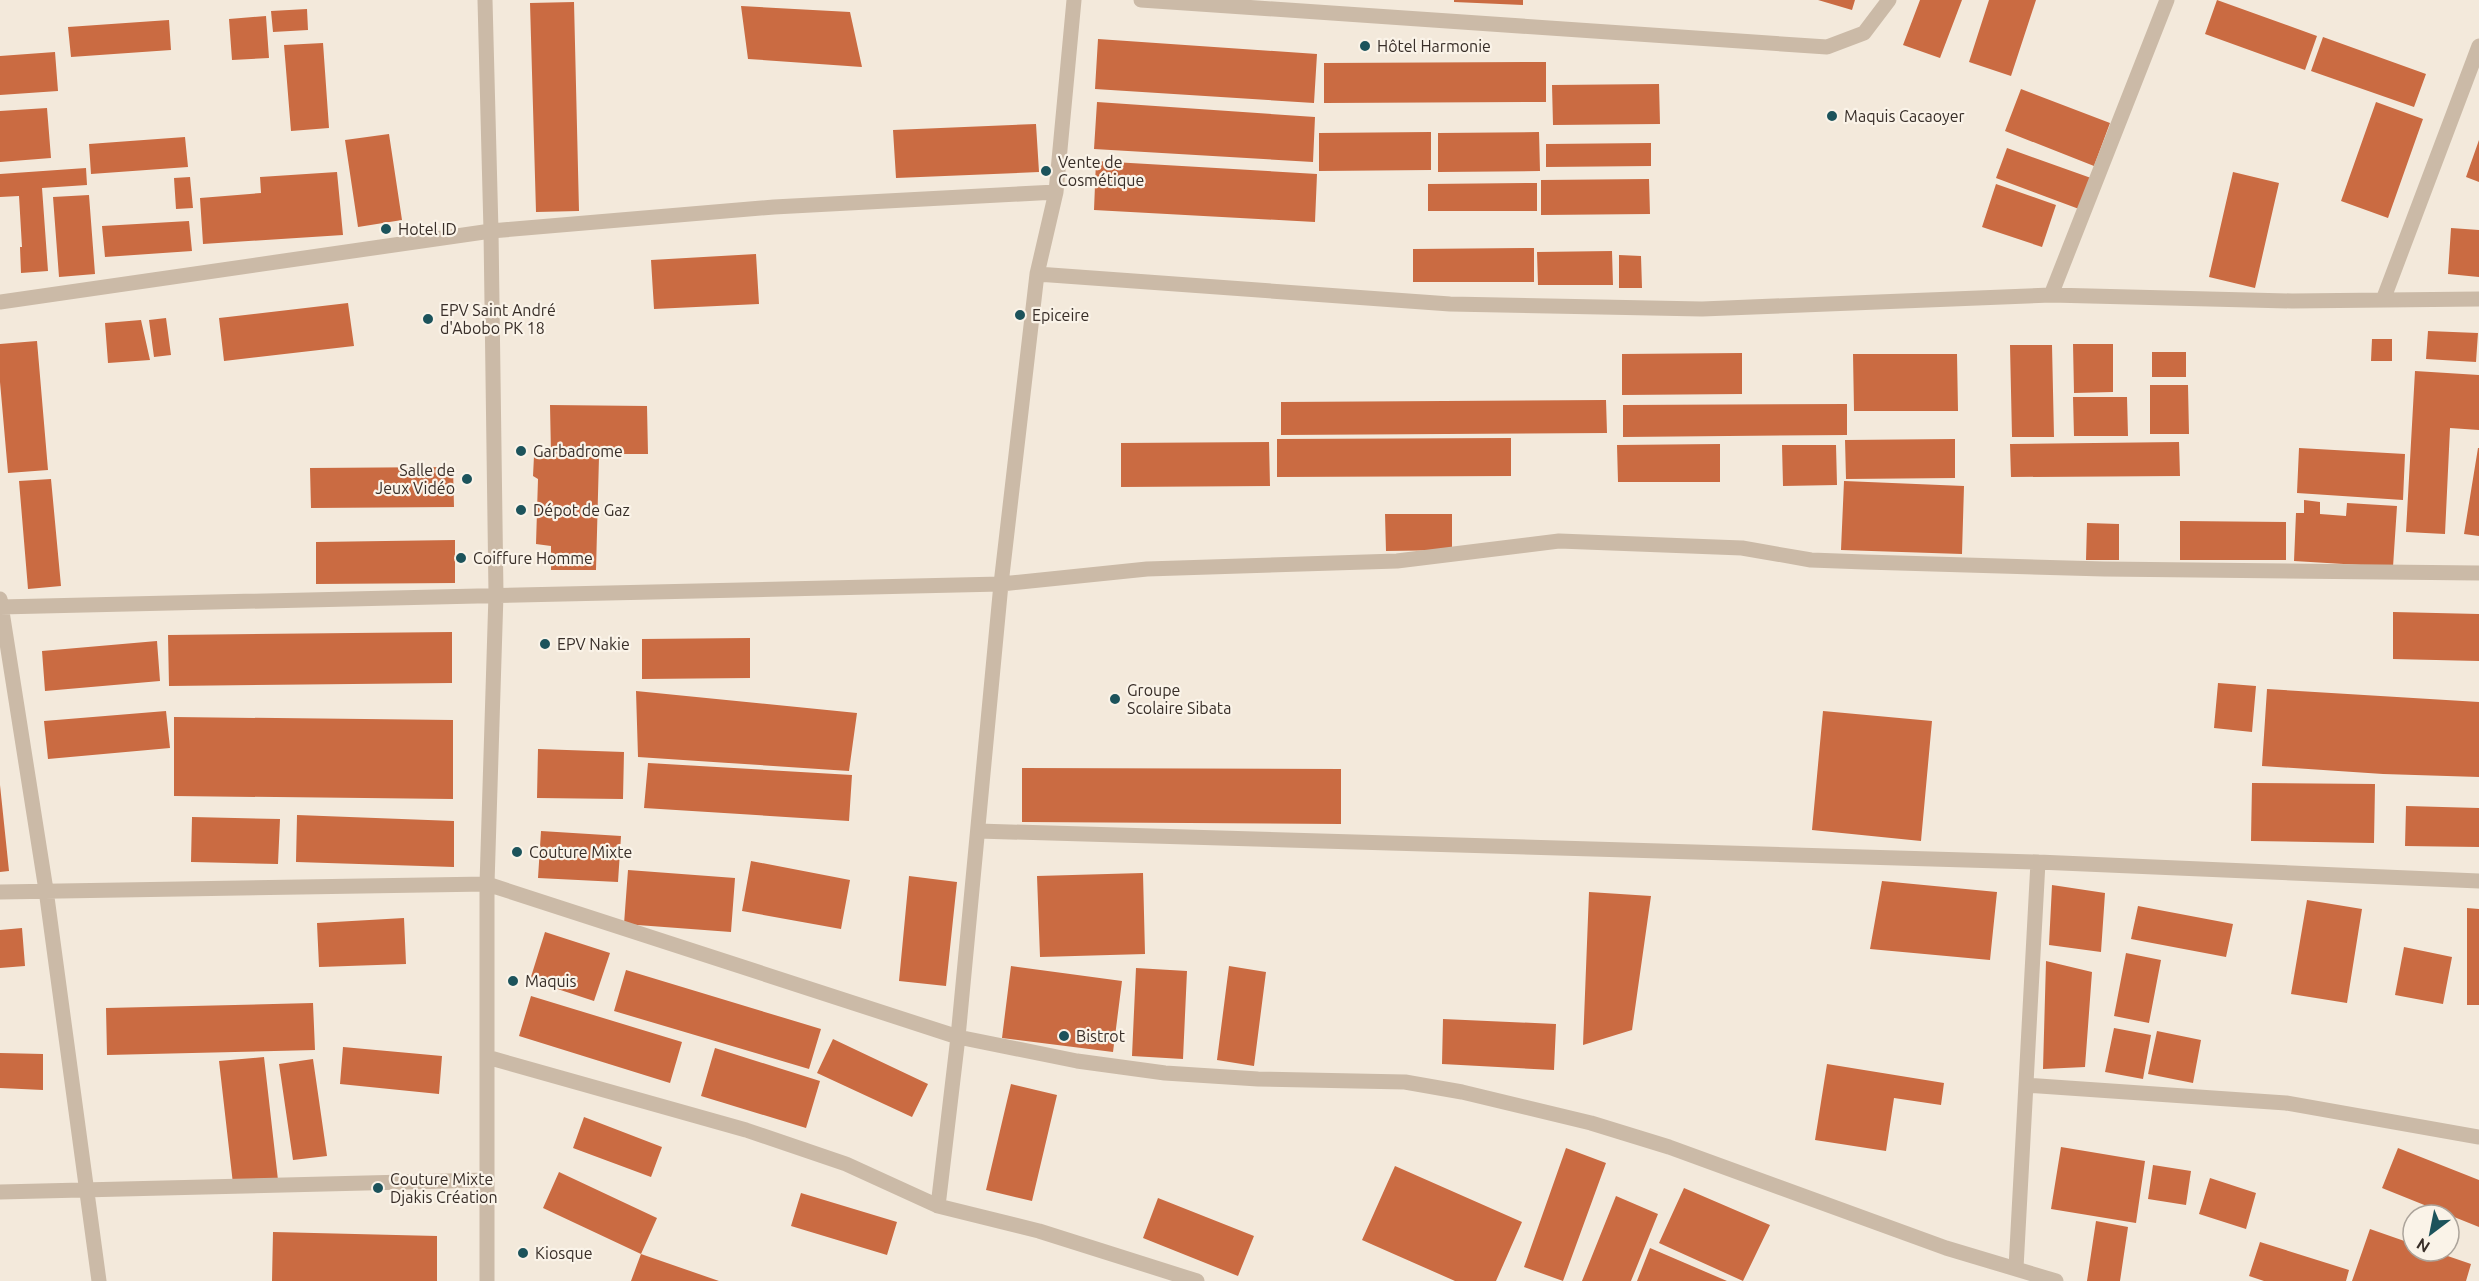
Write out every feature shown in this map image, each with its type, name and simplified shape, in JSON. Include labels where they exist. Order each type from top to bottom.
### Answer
[{"type":"street","points":[[485,0],[496,594],[487,884],[487,1281]]},
{"type":"street","points":[[938,1206],[958,1037],[1001,584],[1037,274],[1056,192],[1074,0]]},
{"type":"street","points":[[1141,0],[1827,47],[1864,33],[1889,0]]},
{"type":"street","points":[[2051,295],[2167,0]]},
{"type":"street","points":[[2383,300],[2479,46]]},
{"type":"street","points":[[0,302],[491,231],[774,207],[1056,192]]},
{"type":"street","points":[[1037,274],[1450,304],[1691,309],[2051,295],[2292,301],[2479,299]]},
{"type":"street","points":[[99,1281],[46,890],[0,604],[1001,584],[1147,569],[1397,561],[1559,541],[1742,548],[1810,560],[1865,562],[2104,569],[2479,573]]},
{"type":"street","points":[[978,831],[2038,862],[2479,881]]},
{"type":"street","points":[[2016,1268],[2038,862]]},
{"type":"street","points":[[0,892],[487,884],[958,1037],[1077,1060],[1165,1073],[1258,1079],[1405,1082],[1462,1092],[1591,1124],[1669,1147],[1946,1248],[2056,1281]]},
{"type":"street","points":[[487,1056],[746,1130],[846,1164],[938,1206],[1039,1231],[1197,1281]]},
{"type":"street","points":[[2026,1085],[2286,1103],[2479,1137]]},
{"type":"street","points":[[0,1192],[487,1180]]},
{"type":"building","points":[[1454,0],[1523,0],[1523,5],[1454,2]]},
{"type":"building","points":[[1818,0],[1855,0],[1852,10]]},
{"type":"building","points":[[1920,0],[1962,0],[1940,58],[1903,45]]},
{"type":"building","points":[[1989,0],[2036,0],[2011,76],[1969,62]]},
{"type":"building","points":[[2217,0],[2317,36],[2305,70],[2205,34]]},
{"type":"building","points":[[574,2],[579,211],[536,212],[530,3]]},
{"type":"building","points":[[741,6],[850,12],[862,67],[748,59]]},
{"type":"building","points":[[307,9],[308,30],[273,32],[271,11]]},
{"type":"building","points":[[266,16],[269,58],[232,60],[229,19]]},
{"type":"building","points":[[169,20],[171,50],[71,57],[68,27]]},
{"type":"building","points":[[2323,37],[2426,74],[2414,107],[2311,71]]},
{"type":"building","points":[[1098,39],[1317,54],[1314,103],[1095,89]]},
{"type":"building","points":[[323,43],[329,128],[291,131],[284,45]]},
{"type":"building","points":[[55,52],[58,91],[0,95],[0,56]]},
{"type":"building","points":[[1546,62],[1546,102],[1324,103],[1324,63]]},
{"type":"building","points":[[1659,84],[1660,124],[1553,125],[1552,85]]},
{"type":"building","points":[[2021,89],[2110,123],[2094,166],[2005,131]]},
{"type":"building","points":[[1097,102],[1315,117],[1313,162],[1094,149]]},
{"type":"building","points":[[2376,102],[2423,119],[2388,218],[2341,201]]},
{"type":"building","points":[[47,108],[51,158],[0,162],[0,111]]},
{"type":"building","points":[[1036,124],[1039,172],[896,178],[893,130]]},
{"type":"building","points":[[1431,132],[1431,170],[1319,171],[1319,133]]},
{"type":"building","points":[[1539,132],[1540,171],[1438,172],[1438,133]]},
{"type":"building","points":[[389,134],[402,220],[358,227],[345,140]]},
{"type":"building","points":[[185,137],[188,167],[91,174],[89,144]]},
{"type":"building","points":[[2479,140],[2479,182],[2466,177]]},
{"type":"building","points":[[1651,143],[1651,166],[1546,167],[1546,144]]},
{"type":"building","points":[[2007,148],[2091,178],[2079,209],[1996,178]]},
{"type":"building","points":[[1096,161],[1317,174],[1315,222],[1094,210]]},
{"type":"building","points":[[86,168],[87,185],[42,188],[48,271],[21,273],[19,196],[0,197],[0,174]]},
{"type":"building","points":[[337,172],[343,235],[203,244],[200,198],[261,193],[260,177]]},
{"type":"building","points":[[2233,172],[2279,183],[2255,288],[2209,277]]},
{"type":"building","points":[[190,177],[193,208],[176,209],[174,178]]},
{"type":"building","points":[[1649,179],[1650,214],[1541,215],[1541,180]]},
{"type":"building","points":[[1537,183],[1537,211],[1428,211],[1428,184]]},
{"type":"building","points":[[1996,184],[2056,205],[2042,247],[1982,227]]},
{"type":"building","points":[[89,195],[95,274],[59,277],[53,197]]},
{"type":"building","points":[[189,221],[192,251],[105,257],[102,226]]},
{"type":"building","points":[[2451,228],[2479,230],[2479,277],[2448,274]]},
{"type":"building","points":[[1534,248],[1534,282],[1413,282],[1413,249]]},
{"type":"building","points":[[1612,251],[1613,285],[1538,285],[1537,252]]},
{"type":"building","points":[[756,254],[759,304],[654,309],[651,260]]},
{"type":"building","points":[[1619,255],[1641,256],[1642,288],[1619,288]]},
{"type":"building","points":[[348,303],[354,346],[224,361],[219,318]]},
{"type":"building","points":[[166,318],[171,355],[154,357],[149,320]]},
{"type":"building","points":[[141,320],[150,360],[108,363],[105,323]]},
{"type":"building","points":[[2428,331],[2478,333],[2476,362],[2426,359]]},
{"type":"building","points":[[2372,339],[2392,339],[2392,361],[2371,361]]},
{"type":"building","points":[[37,341],[48,470],[8,473],[0,382],[0,344]]},
{"type":"building","points":[[2073,344],[2113,344],[2113,392],[2074,393]]},
{"type":"building","points":[[2010,345],[2052,345],[2054,437],[2012,437]]},
{"type":"building","points":[[2152,352],[2186,352],[2186,377],[2152,377]]},
{"type":"building","points":[[1742,353],[1742,394],[1622,395],[1622,354]]},
{"type":"building","points":[[1853,354],[1957,354],[1958,411],[1854,411]]},
{"type":"building","points":[[2415,371],[2479,375],[2479,430],[2450,428],[2445,534],[2406,532]]},
{"type":"building","points":[[2150,385],[2188,385],[2189,434],[2150,434]]},
{"type":"building","points":[[2073,397],[2127,397],[2128,436],[2074,436]]},
{"type":"building","points":[[1606,400],[1607,433],[1281,435],[1281,402]]},
{"type":"building","points":[[1847,404],[1847,435],[1623,437],[1623,405]]},
{"type":"building","points":[[550,405],[647,406],[648,454],[551,454]]},
{"type":"building","points":[[1511,438],[1511,476],[1277,477],[1277,439]]},
{"type":"building","points":[[1955,439],[1955,478],[1846,479],[1845,440]]},
{"type":"building","points":[[1269,442],[1270,486],[1121,487],[1121,443]]},
{"type":"building","points":[[2179,442],[2180,476],[2011,477],[2010,444]]},
{"type":"building","points":[[1720,444],[1720,482],[1618,482],[1617,445]]},
{"type":"building","points":[[1782,445],[1836,445],[1837,485],[1783,486]]},
{"type":"building","points":[[2299,448],[2405,454],[2403,500],[2297,493]]},
{"type":"building","points":[[2479,448],[2479,536],[2464,534]]},
{"type":"building","points":[[534,456],[599,457],[596,570],[551,570],[551,546],[536,544],[538,479],[533,476]]},
{"type":"building","points":[[453,467],[454,507],[311,508],[310,468]]},
{"type":"building","points":[[51,479],[61,586],[28,589],[19,481]]},
{"type":"building","points":[[1844,481],[1964,486],[1962,554],[1841,550]]},
{"type":"building","points":[[2304,500],[2320,502],[2320,514],[2346,516],[2347,503],[2397,506],[2393,567],[2294,561],[2296,513],[2304,513]]},
{"type":"building","points":[[1385,514],[1452,514],[1452,550],[1386,551]]},
{"type":"building","points":[[2180,521],[2286,522],[2286,560],[2180,560]]},
{"type":"building","points":[[2087,523],[2119,524],[2119,560],[2086,560]]},
{"type":"building","points":[[455,540],[455,583],[316,584],[316,542]]},
{"type":"building","points":[[2393,612],[2479,614],[2479,661],[2393,659]]},
{"type":"building","points":[[452,632],[452,683],[169,686],[168,635]]},
{"type":"building","points":[[750,638],[750,678],[642,679],[642,639]]},
{"type":"building","points":[[157,641],[160,681],[45,691],[42,651]]},
{"type":"building","points":[[2218,683],[2256,686],[2252,732],[2214,728]]},
{"type":"building","points":[[2267,689],[2479,702],[2479,777],[2383,774],[2262,766]]},
{"type":"building","points":[[636,691],[857,713],[849,771],[638,757]]},
{"type":"building","points":[[166,711],[170,748],[48,759],[44,721]]},
{"type":"building","points":[[1823,711],[1932,721],[1921,841],[1812,830]]},
{"type":"building","points":[[174,717],[453,720],[453,799],[174,796]]},
{"type":"building","points":[[538,749],[624,752],[623,799],[537,798]]},
{"type":"building","points":[[648,763],[852,775],[849,821],[644,808]]},
{"type":"building","points":[[1022,768],[1341,769],[1341,824],[1022,822]]},
{"type":"building","points":[[2252,783],[2375,784],[2374,843],[2251,841]]},
{"type":"building","points":[[0,785],[9,871],[0,872]]},
{"type":"building","points":[[2406,806],[2479,808],[2479,847],[2405,846]]},
{"type":"building","points":[[297,815],[454,821],[454,867],[296,862]]},
{"type":"building","points":[[192,817],[280,819],[278,864],[191,862]]},
{"type":"building","points":[[541,831],[621,836],[618,882],[538,878]]},
{"type":"building","points":[[751,861],[850,880],[841,929],[742,911]]},
{"type":"building","points":[[628,870],[735,878],[731,932],[624,924]]},
{"type":"building","points":[[1143,873],[1145,954],[1040,957],[1037,876]]},
{"type":"building","points":[[909,876],[957,882],[946,986],[899,981]]},
{"type":"building","points":[[1882,881],[1997,892],[1990,960],[1870,949]]},
{"type":"building","points":[[2052,885],[2105,893],[2101,952],[2049,945]]},
{"type":"building","points":[[1589,892],[1651,896],[1632,1030],[1583,1045]]},
{"type":"building","points":[[2307,900],[2362,909],[2347,1003],[2291,994]]},
{"type":"building","points":[[2138,906],[2233,924],[2226,957],[2131,939]]},
{"type":"building","points":[[2467,908],[2479,909],[2479,1005],[2467,1005]]},
{"type":"building","points":[[404,918],[406,964],[319,967],[317,923]]},
{"type":"building","points":[[22,928],[25,966],[0,968],[0,930]]},
{"type":"building","points":[[545,932],[610,953],[594,1001],[530,980]]},
{"type":"building","points":[[2404,947],[2452,957],[2443,1004],[2395,995]]},
{"type":"building","points":[[2126,953],[2161,960],[2149,1023],[2114,1016]]},
{"type":"building","points":[[2046,961],[2092,972],[2085,1067],[2043,1069]]},
{"type":"building","points":[[1011,966],[1122,981],[1113,1052],[1002,1038]]},
{"type":"building","points":[[1229,966],[1266,972],[1254,1066],[1217,1060]]},
{"type":"building","points":[[1136,968],[1187,971],[1183,1059],[1132,1056]]},
{"type":"building","points":[[626,970],[821,1029],[809,1069],[614,1011]]},
{"type":"building","points":[[531,996],[682,1042],[670,1083],[519,1036]]},
{"type":"building","points":[[313,1003],[315,1050],[107,1055],[106,1008]]},
{"type":"building","points":[[1443,1019],[1556,1024],[1554,1070],[1442,1064]]},
{"type":"building","points":[[2114,1028],[2151,1035],[2143,1079],[2105,1072]]},
{"type":"building","points":[[2157,1031],[2201,1040],[2193,1083],[2148,1074]]},
{"type":"building","points":[[833,1039],[928,1084],[912,1117],[817,1073]]},
{"type":"building","points":[[343,1047],[442,1056],[439,1094],[340,1084]]},
{"type":"building","points":[[715,1048],[820,1081],[806,1128],[701,1096]]},
{"type":"building","points":[[0,1053],[43,1054],[43,1090],[0,1088]]},
{"type":"building","points":[[264,1057],[278,1180],[233,1184],[219,1061]]},
{"type":"building","points":[[313,1059],[327,1156],[293,1160],[279,1064]]},
{"type":"building","points":[[1827,1064],[1944,1083],[1941,1105],[1894,1098],[1886,1151],[1815,1140]]},
{"type":"building","points":[[1011,1084],[1057,1095],[1032,1201],[986,1190]]},
{"type":"building","points":[[584,1117],[662,1147],[651,1177],[573,1148]]},
{"type":"building","points":[[2061,1147],[2145,1161],[2136,1223],[2051,1209]]},
{"type":"building","points":[[1566,1148],[1606,1163],[1563,1281],[1524,1267]]},
{"type":"building","points":[[2398,1148],[2479,1180],[2479,1227],[2461,1220],[2461,1203],[2419,1203],[2382,1188]]},
{"type":"building","points":[[2153,1165],[2191,1171],[2186,1205],[2148,1199]]},
{"type":"building","points":[[1395,1166],[1522,1222],[1496,1281],[1455,1281],[1362,1240]]},
{"type":"building","points":[[559,1172],[657,1218],[641,1254],[543,1208]]},
{"type":"building","points":[[2210,1178],[2256,1193],[2246,1229],[2199,1214]]},
{"type":"building","points":[[1684,1188],[1770,1225],[1743,1281],[1659,1243]]},
{"type":"building","points":[[801,1193],[897,1222],[887,1255],[791,1226]]},
{"type":"building","points":[[1616,1196],[1658,1214],[1631,1281],[1582,1281]]},
{"type":"building","points":[[1158,1198],[1254,1236],[1238,1276],[1143,1238]]},
{"type":"building","points":[[2096,1221],[2128,1227],[2120,1281],[2087,1281]]},
{"type":"building","points":[[2370,1229],[2401,1240],[2401,1263],[2461,1263],[2461,1261],[2471,1264],[2466,1281],[2352,1281]]},
{"type":"building","points":[[273,1232],[437,1236],[437,1281],[272,1281]]},
{"type":"building","points":[[2260,1242],[2349,1270],[2346,1281],[2264,1281],[2249,1276]]},
{"type":"building","points":[[1650,1248],[1727,1281],[1637,1281]]},
{"type":"building","points":[[641,1254],[719,1281],[631,1281]]},
{"type":"place","name":"Hôtel Harmonie","points":[[1365,46]]},
{"type":"place","name":"Maquis Cacaoyer","points":[[1832,116]]},
{"type":"place","name":"Vente de Cosmétique","points":[[1046,171]]},
{"type":"place","name":"Hotel ID","points":[[386,229]]},
{"type":"place","name":"Epiceire","points":[[1020,315]]},
{"type":"place","name":"EPV Saint André d'Abobo PK 18","points":[[428,319]]},
{"type":"place","name":"Garbadrome","points":[[521,451]]},
{"type":"place","name":"Salle de Jeux Vidéo","points":[[467,479]]},
{"type":"place","name":"Dépot de Gaz","points":[[521,510]]},
{"type":"place","name":"Coiffure Homme","points":[[461,558]]},
{"type":"place","name":"EPV Nakie","points":[[545,644]]},
{"type":"place","name":"Groupe Scolaire Sibata","points":[[1115,699]]},
{"type":"place","name":"Couture Mixte","points":[[517,852]]},
{"type":"place","name":"Maquis","points":[[513,981]]},
{"type":"place","name":"Bistrot","points":[[1064,1036]]},
{"type":"place","name":"Couture Mixte Djakis Création","points":[[378,1188]]},
{"type":"place","name":"Kiosque","points":[[523,1253]]}]
